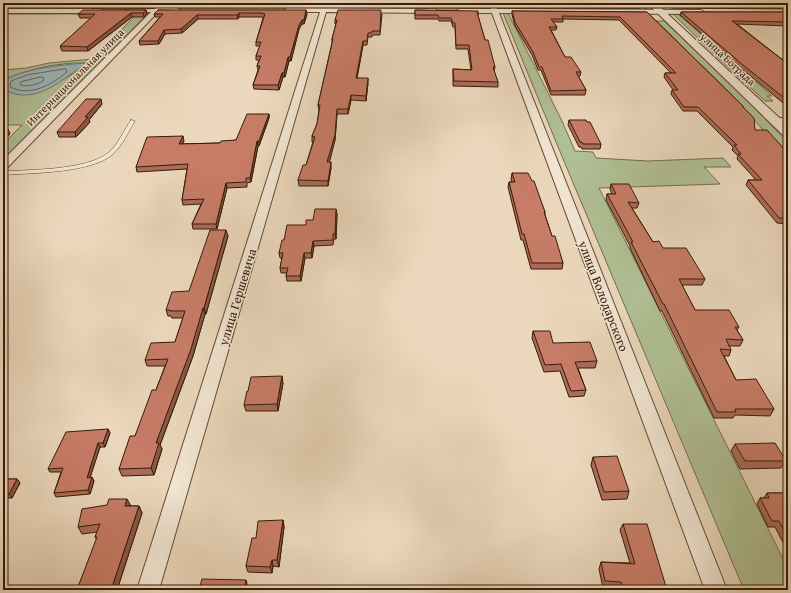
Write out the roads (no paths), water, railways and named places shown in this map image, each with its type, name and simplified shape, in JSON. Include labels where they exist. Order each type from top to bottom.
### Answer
[{"type":"street","name":"Интернациональная улица","points":[[3,166],[163,3]]},
{"type":"street","name":"улица Бограда","points":[[651,3],[788,133]]},
{"type":"street","points":[[278,10],[325,6],[441,11]]},
{"type":"street","name":"улица Гершевича","points":[[148,590],[325,6]]},
{"type":"street","points":[[449,11],[494,7],[708,12]]},
{"type":"street","name":"улица Володарского","points":[[494,7],[716,590]]},
{"type":"street","points":[[118,11],[186,10]]},
{"type":"street","points":[[3,11],[110,11]]},
{"type":"street","points":[[777,122],[788,121]]},
{"type":"lane","points":[[3,173],[62,168],[96,161],[110,154],[134,121]]},
{"type":"water","points":[[87,63],[57,84],[40,92],[22,95],[13,93],[3,88],[6,84],[3,83],[3,80],[33,70]]}]
